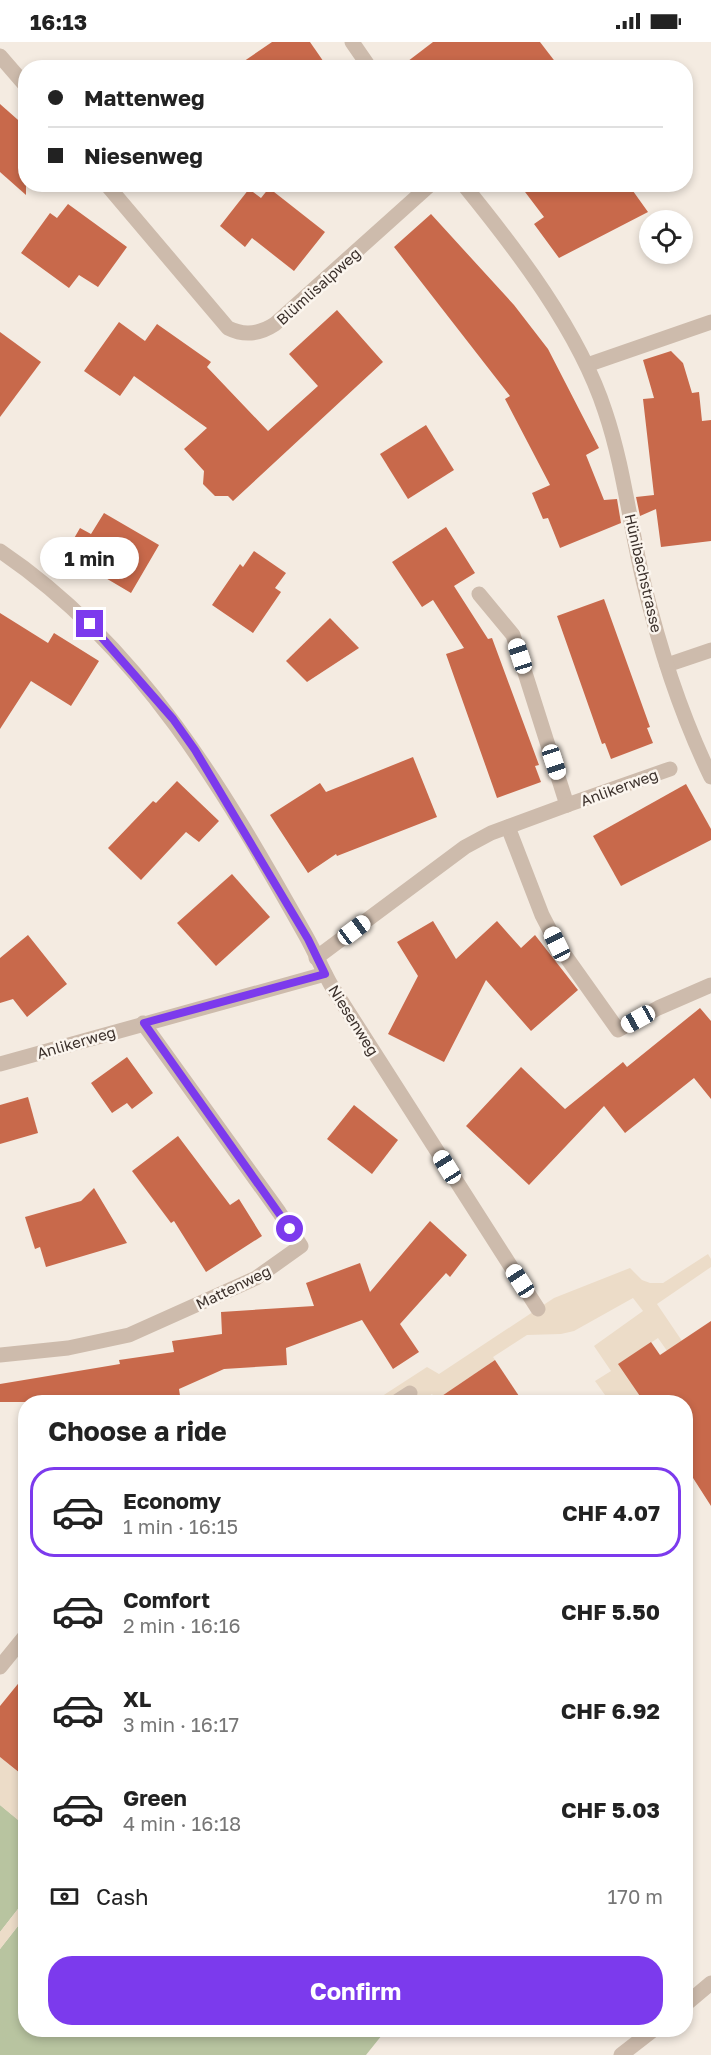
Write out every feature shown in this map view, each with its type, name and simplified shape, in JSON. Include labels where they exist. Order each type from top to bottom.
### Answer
[{"type":"street","points":[[352,42],[364,60]]},
{"type":"street","points":[[0,56],[18,77]]},
{"type":"street","name":"Blümlisalpweg","points":[[113,192],[228,327],[236,332],[251,334],[275,324],[422,192]]},
{"type":"street","name":"Hünibachstrasse","points":[[469,192],[563,321],[587,365],[605,411],[633,524],[643,582],[667,665],[686,720],[711,777]]},
{"type":"street","points":[[587,365],[711,322]]},
{"type":"street","name":"Niesenweg","points":[[0,551],[76,610],[173,719],[201,760],[308,939],[325,974],[538,1309]]},
{"type":"street","name":"Anlikerweg","points":[[478,594],[513,635],[567,805]]},
{"type":"street","points":[[667,665],[711,650]]},
{"type":"street","name":"Anlikerweg","points":[[316,958],[465,847],[508,827],[670,769]]},
{"type":"street","points":[[508,827],[542,915],[557,944],[618,1030],[711,985]]},
{"type":"street","name":"Anlikerweg","points":[[0,1064],[325,974]]},
{"type":"street","name":"Mattenweg","points":[[0,1355],[68,1348],[129,1335],[256,1278],[301,1246],[144,1023]]},
{"type":"street","points":[[0,1667],[18,1645]]},
{"type":"street","points":[[693,1998],[711,1983]]},
{"type":"street","points":[[621,2055],[644,2037]]},
{"type":"green space","points":[[0,1805],[18,1820],[18,1909],[0,1932]]},
{"type":"green space","points":[[18,1926],[18,2037],[380,2037],[366,2055],[0,2055],[0,1949]]},
{"type":"shaded area","points":[[708,1254],[711,1259],[711,1267],[657,1304],[705,1375],[691,1385],[658,1338],[619,1364],[639,1395],[605,1395],[595,1381],[611,1371],[594,1346],[643,1311],[633,1298],[574,1331],[561,1334],[527,1335],[493,1357],[495,1360],[454,1388],[459,1395],[384,1395],[427,1367],[439,1374],[554,1298],[630,1268],[642,1280],[650,1283],[663,1283]]},
{"type":"shaded area","points":[[0,1757],[18,1772],[18,1820],[0,1805]]},
{"type":"shaded area","points":[[18,1909],[18,1926],[0,1949],[0,1932]]},
{"type":"building","points":[[272,42],[310,42],[322,60],[246,60]]},
{"type":"building","points":[[433,42],[540,42],[554,60],[409,60]]},
{"type":"building","points":[[0,104],[18,120],[18,188],[0,172]]},
{"type":"building","points":[[247,192],[253,192],[261,198],[266,192],[274,192],[325,232],[294,271],[252,238],[245,247],[220,226]]},
{"type":"building","points":[[525,192],[634,192],[647,210],[639,210],[639,217],[559,258],[534,224],[544,217]]},
{"type":"building","points":[[68,204],[127,247],[98,287],[79,275],[69,288],[21,253],[50,213],[57,218]]},
{"type":"building","points":[[431,214],[514,305],[548,349],[599,448],[586,455],[604,500],[617,499],[621,523],[560,548],[548,518],[543,519],[532,493],[550,485],[505,399],[510,396],[394,247]]},
{"type":"building","points":[[337,310],[383,362],[233,501],[228,496],[215,496],[203,484],[204,471],[184,449],[207,428],[134,376],[120,396],[84,371],[119,322],[145,341],[157,324],[211,362],[207,367],[268,431],[318,386],[289,354]]},
{"type":"building","points":[[0,332],[41,362],[0,417]]},
{"type":"building","points":[[671,351],[683,363],[692,393],[699,392],[702,421],[711,420],[711,541],[661,547],[656,509],[640,516],[636,497],[654,495],[643,399],[654,398],[643,360]]},
{"type":"building","points":[[426,425],[454,470],[408,499],[380,454]]},
{"type":"building","points":[[104,513],[159,545],[131,593],[65,554],[80,528],[91,534]]},
{"type":"building","points":[[446,527],[475,573],[454,586],[488,639],[492,638],[539,765],[535,766],[541,782],[497,798],[446,654],[464,648],[433,600],[422,607],[392,562]]},
{"type":"building","points":[[254,551],[286,573],[275,588],[281,592],[253,633],[212,605],[240,564],[243,567]]},
{"type":"building","points":[[604,599],[650,727],[647,728],[653,743],[611,759],[605,743],[602,744],[557,616]]},
{"type":"building","points":[[0,613],[48,643],[54,633],[99,661],[71,706],[31,681],[0,729]]},
{"type":"building","points":[[330,618],[359,648],[307,682],[286,661]]},
{"type":"building","points":[[413,757],[437,817],[337,856],[336,854],[308,873],[270,815],[320,783],[326,792]]},
{"type":"building","points":[[177,781],[219,821],[199,842],[186,832],[141,880],[108,848],[153,801],[156,803]]},
{"type":"building","points":[[686,784],[711,829],[711,840],[621,886],[593,836]]},
{"type":"building","points":[[232,874],[270,917],[216,966],[177,923]]},
{"type":"building","points":[[433,921],[456,959],[497,921],[521,948],[535,935],[578,990],[531,1031],[486,980],[444,1062],[388,1034],[418,976],[397,942]]},
{"type":"building","points":[[28,935],[67,984],[27,1017],[13,999],[0,1003],[0,958]]},
{"type":"building","points":[[700,1008],[711,1021],[711,1099],[694,1078],[625,1133],[604,1106],[529,1185],[466,1126],[521,1067],[565,1109],[623,1062],[627,1067]]},
{"type":"building","points":[[127,1057],[153,1093],[132,1109],[127,1103],[112,1113],[91,1083]]},
{"type":"building","points":[[28,1097],[38,1133],[0,1144],[0,1105]]},
{"type":"building","points":[[354,1105],[398,1140],[372,1174],[327,1139]]},
{"type":"building","points":[[178,1136],[230,1205],[239,1199],[262,1236],[206,1272],[174,1221],[171,1223],[132,1171]]},
{"type":"building","points":[[94,1188],[127,1243],[46,1267],[40,1247],[35,1249],[25,1217],[81,1201]]},
{"type":"building","points":[[430,1221],[467,1255],[450,1277],[446,1273],[400,1324],[419,1352],[393,1369],[362,1320],[286,1348],[287,1365],[224,1369],[179,1389],[180,1395],[18,1395],[18,1402],[0,1402],[0,1384],[120,1364],[119,1360],[174,1352],[172,1341],[222,1334],[221,1312],[314,1306],[306,1283],[360,1263],[370,1292]]},
{"type":"building","points":[[711,1321],[711,1506],[693,1478],[693,1395],[639,1395],[618,1364],[651,1342],[660,1355]]},
{"type":"building","points":[[495,1360],[518,1395],[443,1395]]},
{"type":"building","points":[[18,1684],[18,1772],[0,1757],[0,1706]]},
{"type":"route","points":[[90,624],[173,719],[195,750],[308,939],[325,974],[144,1023],[290,1229]]}]
